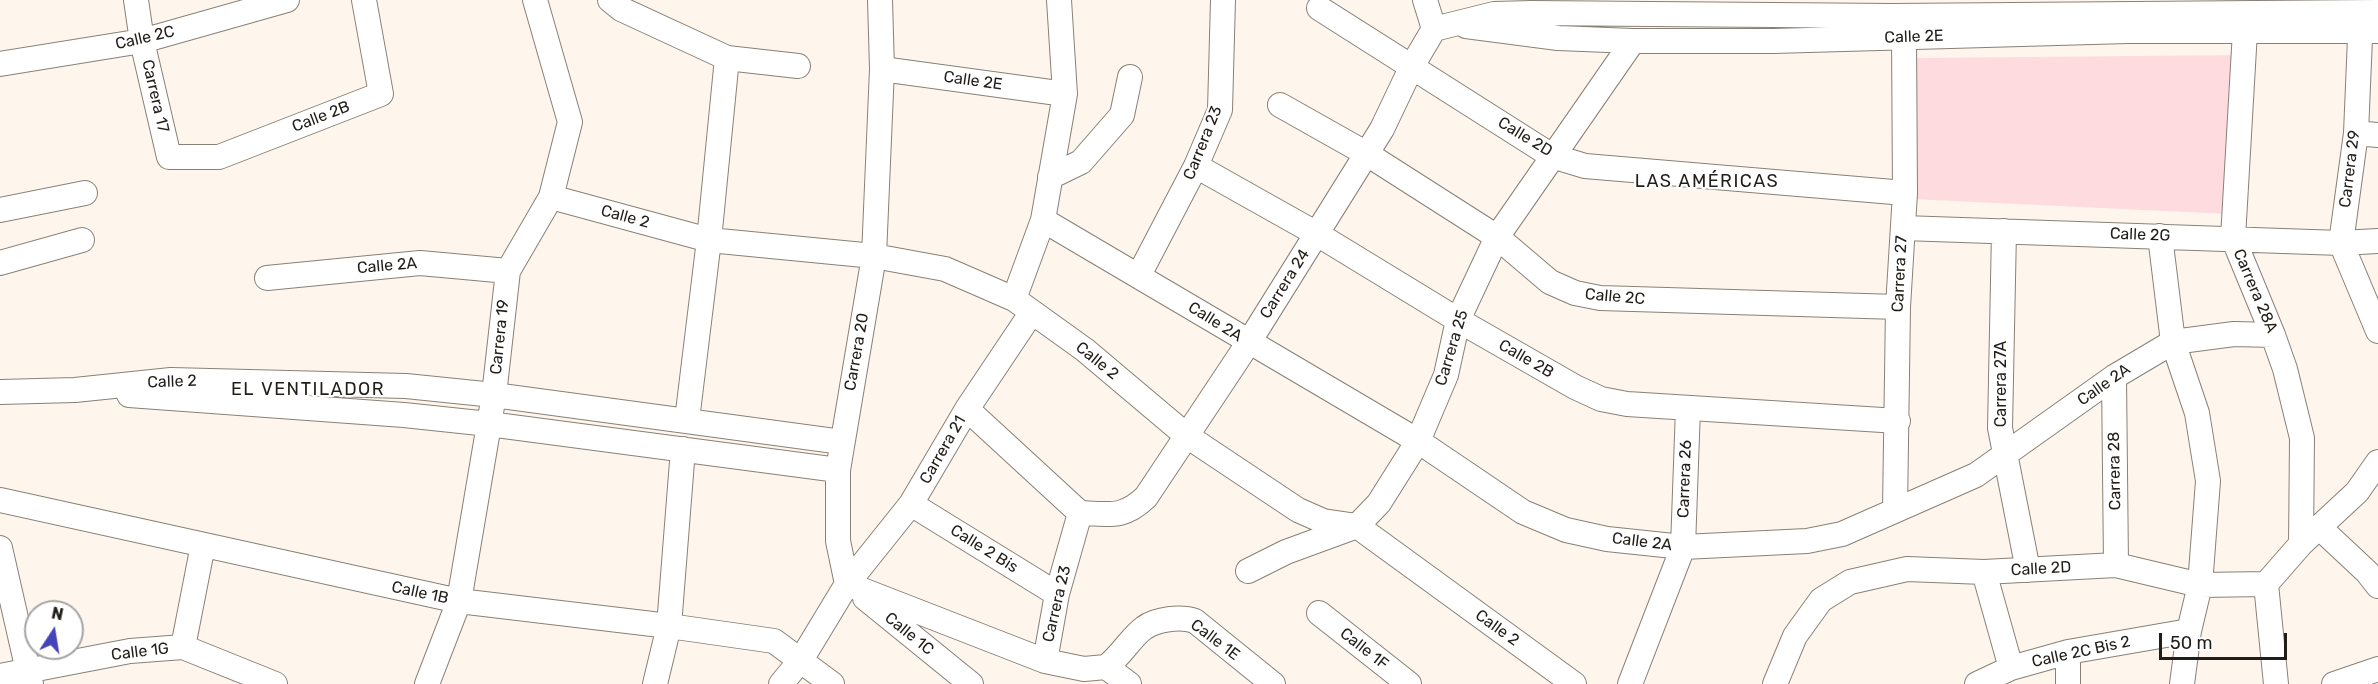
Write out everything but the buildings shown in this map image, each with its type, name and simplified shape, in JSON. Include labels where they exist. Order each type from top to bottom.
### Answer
[{"type":"street","name":"Carrera 17","points":[[136,0],[142,41],[169,157]]},
{"type":"street","name":"Calle 2C","points":[[0,64],[142,41],[287,0]]},
{"type":"street","name":"Calle 2B","points":[[169,157],[219,157],[381,94],[364,0]]},
{"type":"street","name":"Carrera 19","points":[[427,684],[459,601],[494,395],[508,271],[550,197],[570,122],[535,0]]},
{"type":"street","points":[[610,0],[621,9],[727,58],[798,66]]},
{"type":"street","name":"Carrera 20","points":[[847,584],[838,541],[838,470],[874,256],[882,69],[880,0]]},
{"type":"street","name":"Carrera 21","points":[[847,584],[911,504],[967,409],[1023,305],[1043,220],[1065,94],[1059,0]]},
{"type":"street","name":"Carrera 23","points":[[1139,275],[1196,166],[1220,110],[1223,0]]},
{"type":"street","points":[[1425,0],[1443,26]]},
{"type":"street","name":"Calle 2E","points":[[1443,26],[1533,6],[1772,8],[2128,6],[2246,14],[2368,17]]},
{"type":"street","name":"Calle 2D","points":[[1318,8],[1552,156],[1585,166],[1905,193]]},
{"type":"street","name":"Calle 2E","points":[[1443,26],[1558,38],[1633,41],[1773,41],[2128,31],[2246,14]]},
{"type":"street","name":"Carrera 28A","points":[[2246,14],[2232,238],[2285,369],[2302,438],[2301,544]]},
{"type":"street","name":"Carrera 29","points":[[2341,243],[2367,134],[2368,17]]},
{"type":"street","name":"Carrera 24","points":[[1080,513],[1119,514],[1133,509],[1146,497],[1249,342],[1367,154],[1382,129],[1412,66],[1443,26]]},
{"type":"street","name":"Carrera 27","points":[[1895,510],[1898,307],[1905,193],[1904,37]]},
{"type":"street","name":"Carrera 25","points":[[1248,571],[1286,552],[1358,526],[1379,503],[1418,441],[1446,375],[1458,320],[1497,237],[1633,41]]},
{"type":"street","points":[[687,420],[709,240],[727,58]]},
{"type":"street","name":"Calle 2E","points":[[882,69],[1065,94]]},
{"type":"street","points":[[1050,177],[1081,162],[1122,115],[1130,77]]},
{"type":"street","name":"Calle 2C","points":[[1280,105],[1367,154],[1497,237],[1550,282],[1575,293],[1600,298],[1898,307]]},
{"type":"street","name":"Calle 2B","points":[[1196,166],[1317,234],[1458,320],[1575,387],[1601,399],[1627,404],[1898,421]]},
{"type":"street","points":[[0,210],[85,193]]},
{"type":"street","name":"Calle 2","points":[[550,197],[709,240],[874,256],[945,268],[1023,305],[1085,350],[1187,436],[1298,510],[1323,520],[1358,526],[1574,684]]},
{"type":"street","name":"Calle 2A","points":[[1043,220],[1418,441],[1523,512],[1566,530],[1607,539],[1683,547],[1807,541],[1842,534],[1976,475],[2114,377],[2173,342],[2234,334],[2273,335]]},
{"type":"street","name":"Calle 2G","points":[[1902,228],[2341,243],[2378,241]]},
{"type":"street","name":"Carrera 27A","points":[[2004,231],[2000,428],[2028,570]]},
{"type":"street","points":[[2160,236],[2173,342],[2197,413],[2208,481],[2200,585],[2189,631],[2182,684]]},
{"type":"street","points":[[0,263],[82,240]]},
{"type":"street","points":[[2341,243],[2378,331]]},
{"type":"street","name":"Calle 2A","points":[[267,278],[420,262],[508,271]]},
{"type":"street","name":"Carrera 28","points":[[2114,377],[2116,565]]},
{"type":"street","name":"Calle 2","points":[[0,392],[75,390],[171,380],[406,386],[494,395],[842,442]]},
{"type":"street","name":"Calle 2","points":[[75,390],[489,424],[838,470]]},
{"type":"street","name":"Carrera 26","points":[[1630,684],[1683,547],[1688,408]]},
{"type":"street","points":[[967,409],[1080,513]]},
{"type":"street","points":[[655,684],[669,626],[683,449]]},
{"type":"street","points":[[2276,684],[2266,584],[2301,544],[2357,492],[2377,465]]},
{"type":"street","name":"Calle 1B","points":[[0,500],[459,601],[774,641],[832,684]]},
{"type":"street","name":"Calle 2 Bis","points":[[911,504],[1057,594]]},
{"type":"street","name":"Carrera 23","points":[[1045,661],[1057,594],[1080,513]]},
{"type":"street","points":[[2320,528],[2374,574]]},
{"type":"street","points":[[183,647],[203,545]]},
{"type":"street","points":[[0,548],[29,677]]},
{"type":"street","name":"Calle 2D","points":[[1775,684],[1795,636],[1821,600],[1850,582],[1907,569],[1984,572],[2116,565],[2200,585],[2266,584]]},
{"type":"street","points":[[1984,572],[2011,668]]},
{"type":"street","points":[[781,684],[801,660],[847,584],[1045,661],[1084,669],[1106,667],[1129,684]]},
{"type":"street","name":"Calle 1C","points":[[847,584],[971,684]]},
{"type":"street","name":"Calle 1F","points":[[1319,613],[1409,684]]},
{"type":"street","name":"Calle 1E","points":[[1106,667],[1118,658],[1144,628],[1175,618],[1186,618],[1195,621],[1268,683]]},
{"type":"street","name":"Calle 2C Bis 2","points":[[1977,684],[2011,668],[2068,652],[2189,631]]},
{"type":"street","name":"Calle 1G","points":[[0,676],[29,677],[130,651],[183,647],[275,684]]},
{"type":"street","points":[[2068,652],[2068,684]]},
{"type":"street","points":[[2334,684],[2378,669]]},
{"type":"shaded area","points":[[2243,55],[2228,214],[1912,199],[1915,58]]},
{"type":"district","name":"LAS AMÉRICAS","points":[[1707,182]]},
{"type":"district","name":"EL VENTILADOR","points":[[308,390]]}]
